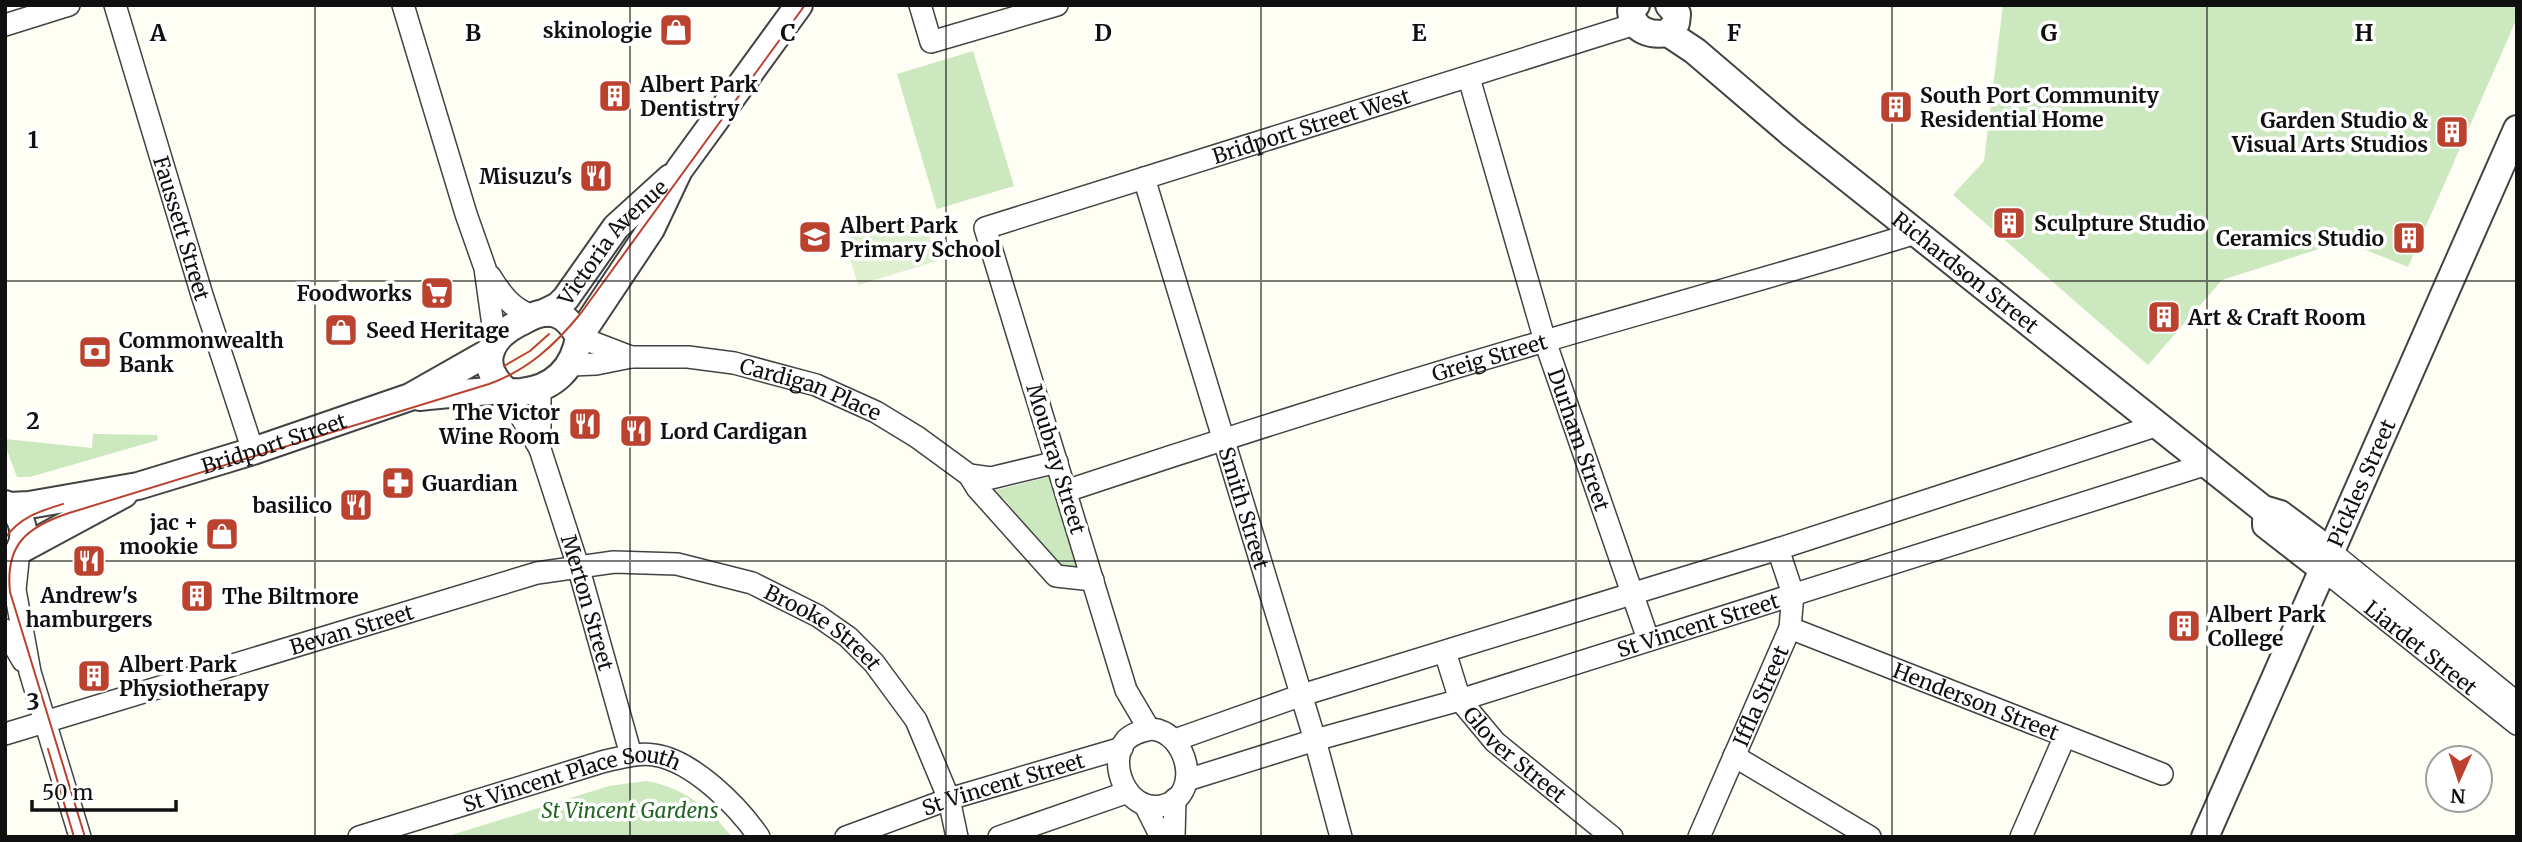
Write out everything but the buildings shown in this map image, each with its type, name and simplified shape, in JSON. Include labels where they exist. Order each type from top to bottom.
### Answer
[{"type":"street","points":[[5,25],[69,5]]},
{"type":"street","name":"Faussett Street","points":[[115,5],[195,273],[253,451]]},
{"type":"street","points":[[403,5],[485,268],[493,345],[491,373],[505,391],[519,392],[540,387],[570,365],[575,357],[579,337],[561,316],[539,315],[519,309],[507,300],[485,268]]},
{"type":"street","name":"Victoria Avenue","points":[[579,337],[651,229],[679,170],[799,5]]},
{"type":"street","points":[[920,5],[931,43],[1057,5]]},
{"type":"street","name":"Richardson Street","points":[[1635,15],[1645,32],[1673,13],[1695,51],[1792,134],[2263,509],[2280,513],[2328,561]]},
{"type":"street","name":"Bridport Street West","points":[[985,229],[1469,78],[1635,15]]},
{"type":"street","name":"Durham Street","points":[[1469,78],[1545,341],[1648,639]]},
{"type":"street","name":"Pickles Street","points":[[2205,837],[2517,129]]},
{"type":"street","name":"Victoria Avenue","points":[[539,315],[558,306],[566,298],[616,227],[679,170]]},
{"type":"street","name":"Smith Street","points":[[1144,178],[1302,695],[1341,837]]},
{"type":"street","name":"Moubray Street","points":[[985,229],[1126,690],[1149,729]]},
{"type":"street","name":"Greig Street","points":[[1066,491],[1222,439],[1916,233]]},
{"type":"street","points":[[493,345],[508,329],[539,315]]},
{"type":"street","name":"Cardigan Place","points":[[579,337],[631,356]]},
{"type":"street","name":"Bridport Street","points":[[7,505],[29,505],[138,486],[253,451],[410,397],[493,345]]},
{"type":"street","name":"Cardigan Place","points":[[570,365],[596,364],[631,356],[688,357],[755,368],[816,384],[898,425],[969,475],[977,488],[1055,575],[1093,580]]},
{"type":"street","name":"Merton Street","points":[[540,387],[540,449]]},
{"type":"street","name":"Bridport Street","points":[[410,397],[505,391]]},
{"type":"street","name":"Merton Street","points":[[505,391],[540,449],[578,566],[631,755]]},
{"type":"street","points":[[1175,740],[1302,695],[1633,595],[2158,425]]},
{"type":"street","points":[[969,475],[991,478],[1057,462]]},
{"type":"street","name":"St Vincent Street","points":[[1187,780],[1315,740],[1460,700],[2207,464]]},
{"type":"street","name":"Bridport Street","points":[[15,555],[138,486]]},
{"type":"street","points":[[7,505],[18,515],[24,527],[24,540],[15,555],[15,590],[30,672],[80,837]]},
{"type":"street","name":"Iffla Street","points":[[1699,837],[1790,628],[1793,594],[1778,549]]},
{"type":"street","name":"Liardet Street","points":[[2328,561],[2517,703]]},
{"type":"street","name":"Liardet Street","points":[[2328,561],[2517,724]]},
{"type":"street","name":"Brooke Street","points":[[578,566],[614,562],[677,564],[752,583],[818,616],[848,637],[874,663],[916,720],[949,799],[957,837]]},
{"type":"street","name":"Bevan Street","points":[[5,734],[44,720],[537,573],[578,566]]},
{"type":"street","name":"Henderson Street","points":[[1790,628],[2162,774]]},
{"type":"street","points":[[5,630],[30,672]]},
{"type":"street","name":"Glover Street","points":[[1445,652],[1460,700],[1495,742],[1612,837]]},
{"type":"street","name":"Moubray Street","points":[[1125,743],[1126,690]]},
{"type":"street","points":[[999,837],[1136,799],[1161,806],[1175,799],[1184,792],[1187,780],[1183,756],[1175,740],[1164,732],[1149,729],[1138,732],[1125,743],[1121,774],[1136,799],[1161,837]]},
{"type":"street","points":[[2021,837],[2065,736]]},
{"type":"street","name":"St Vincent Street","points":[[846,837],[949,799],[1125,743]]},
{"type":"street","name":"St Vincent Place South","points":[[359,837],[631,755],[652,754],[696,775],[731,802],[759,837]]},
{"type":"street","points":[[1734,756],[1870,837]]},
{"type":"street","points":[[1174,837],[1175,799]]},
{"type":"green space","points":[[2003,5],[2517,5],[2517,18],[2408,267],[2344,241],[2222,280],[2148,365],[1953,195],[1984,161]]},
{"type":"green space","points":[[973,51],[1014,186],[937,209],[897,74]]},
{"type":"green space","points":[[923,214],[937,261],[858,285],[844,238]]},
{"type":"green space","points":[[93,434],[157,435],[158,440],[30,477],[17,477],[5,445],[5,439],[92,448]]},
{"type":"green space","points":[[1052,476],[1079,571],[1063,572],[1005,500],[992,491]]},
{"type":"green space","name":"St Vincent Gardens","points":[[646,781],[672,788],[694,800],[732,837],[445,837],[609,786]]},
{"type":"tram line","points":[[85,837],[10,592],[11,561],[22,540],[41,524],[54,518],[489,384],[528,364],[551,346],[581,313],[805,5]]},
{"type":"tram line","points":[[504,366],[530,351],[549,334]]},
{"type":"tram line","points":[[5,538],[24,520],[63,504]]},
{"type":"tram line","points":[[48,749],[74,837]]},
{"type":"place","name":"skinologie","points":[[676,30]]},
{"type":"place","name":"Albert Park Dentistry","points":[[615,96]]},
{"type":"place","name":"South Port Community Residential Home","points":[[1896,107]]},
{"type":"place","name":"Garden Studio & Visual Arts Studios","points":[[2452,132]]},
{"type":"place","name":"Misuzu's","points":[[596,176]]},
{"type":"place","name":"Sculpture Studio","points":[[2009,223]]},
{"type":"place","name":"Albert Park Primary School","points":[[815,237]]},
{"type":"place","name":"Ceramics Studio","points":[[2409,238]]},
{"type":"place","name":"Foodworks","points":[[437,293]]},
{"type":"place","name":"Art & Craft Room","points":[[2164,317]]},
{"type":"place","name":"Seed Heritage","points":[[341,330]]},
{"type":"place","name":"Commonwealth Bank","points":[[95,352]]},
{"type":"place","name":"The Victor Wine Room","points":[[585,424]]},
{"type":"place","name":"Lord Cardigan","points":[[636,431]]},
{"type":"place","name":"Guardian","points":[[398,483]]},
{"type":"place","name":"basilico","points":[[356,505]]},
{"type":"place","name":"jac + mookie","points":[[222,534]]},
{"type":"place","name":"Andrew's hamburgers","points":[[89,561]]},
{"type":"place","name":"The Biltmore","points":[[197,596]]},
{"type":"place","name":"Albert Park College","points":[[2184,626]]},
{"type":"place","name":"Albert Park Physiotherapy","points":[[94,676]]}]
